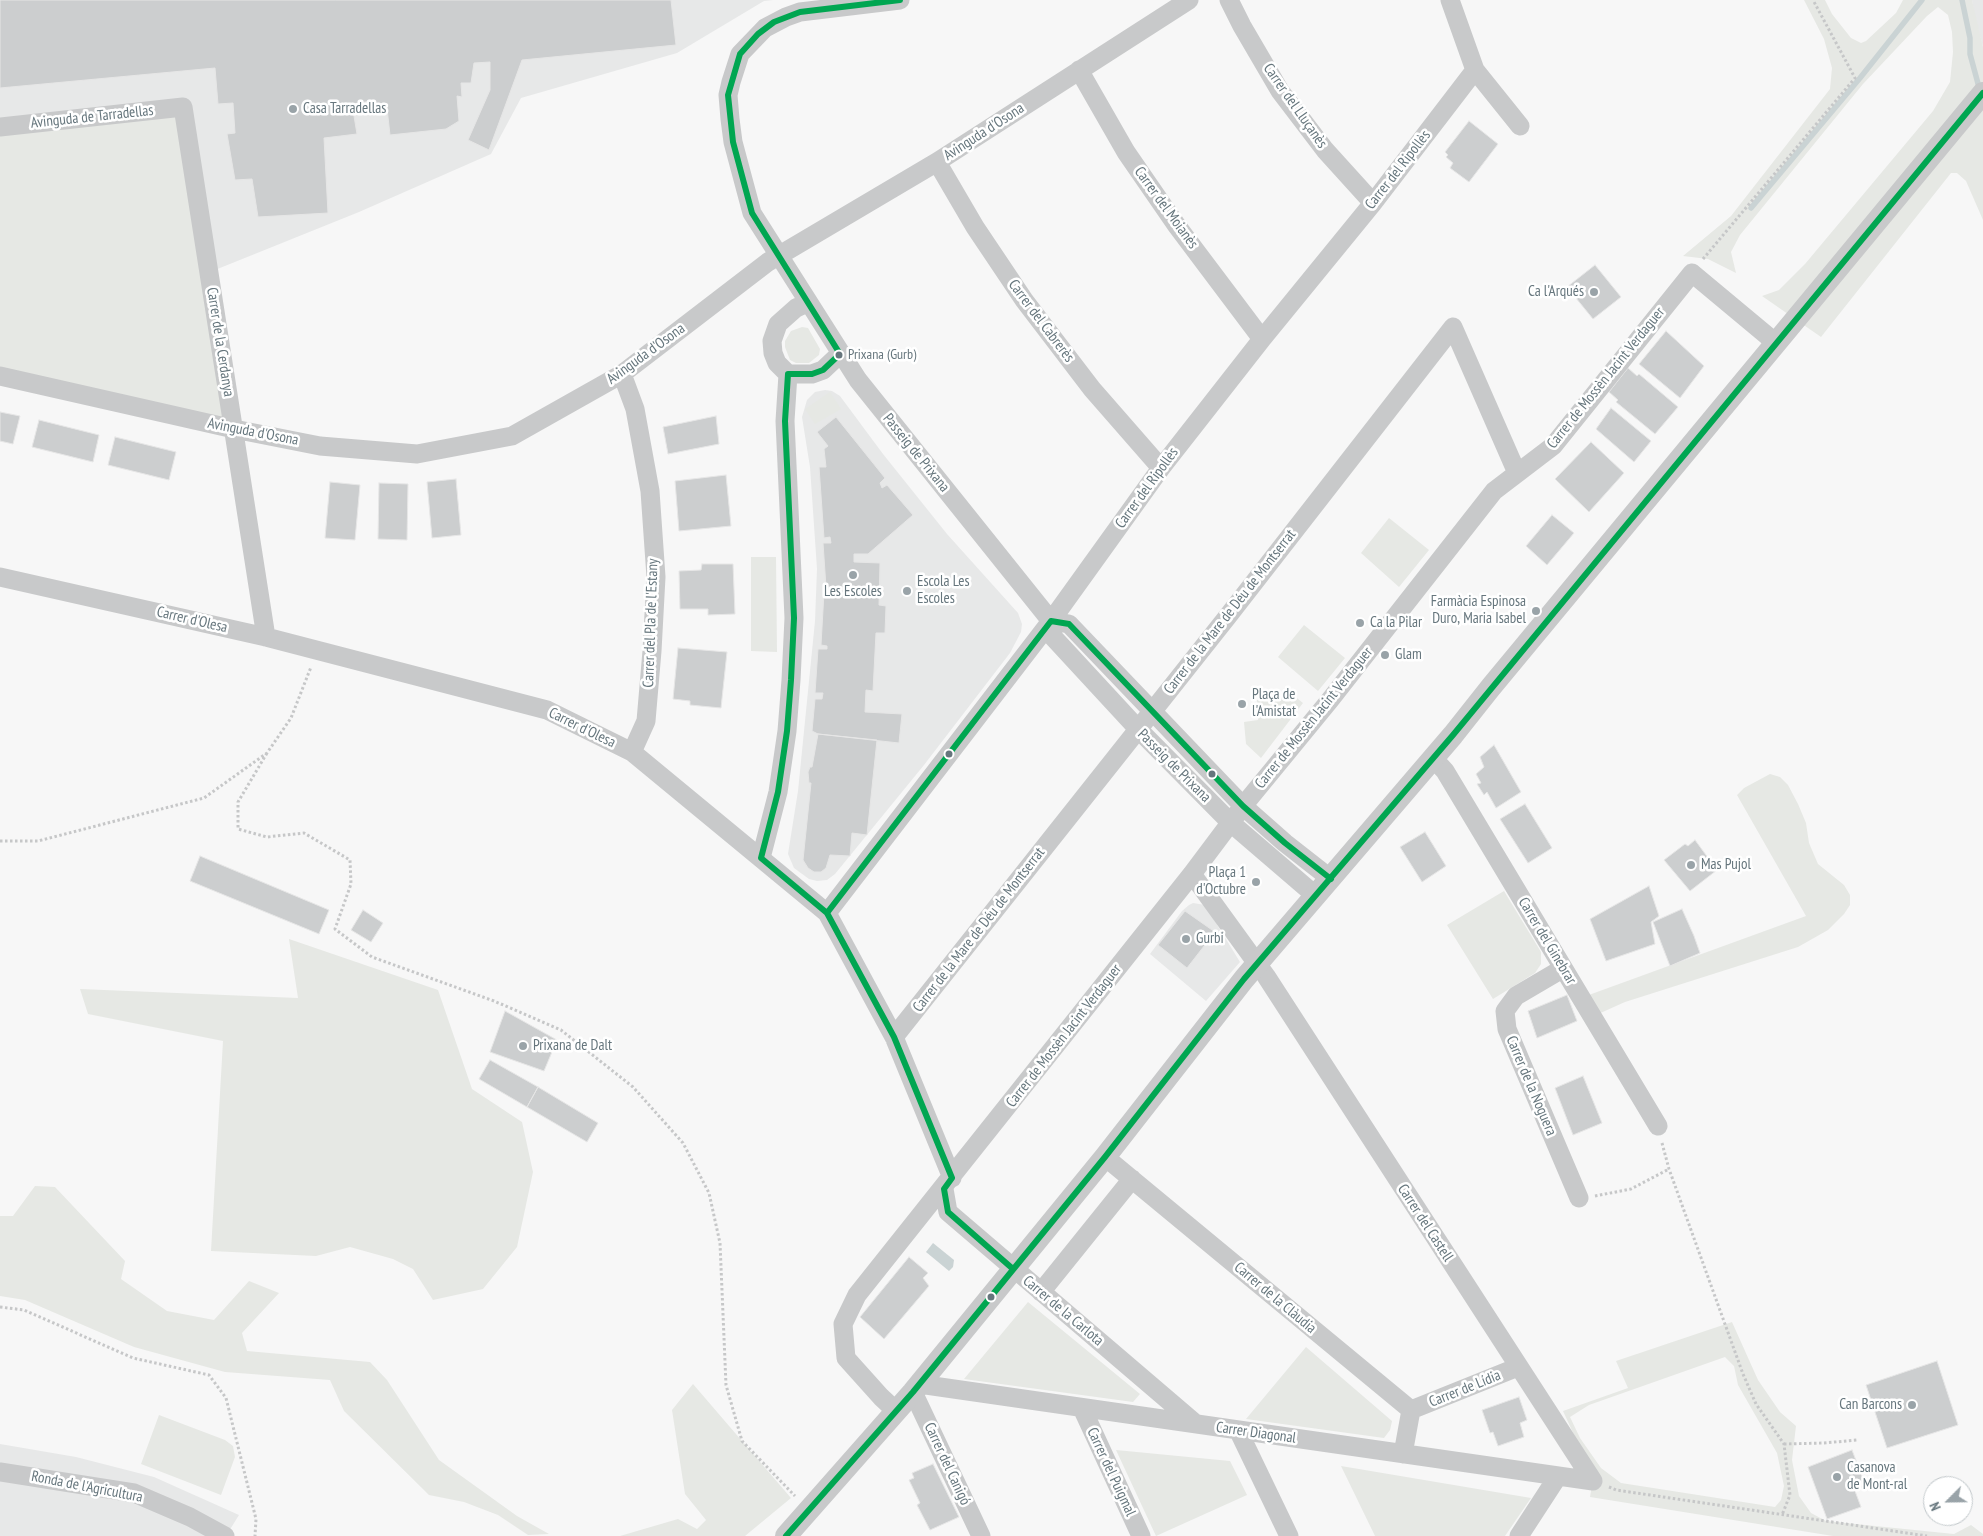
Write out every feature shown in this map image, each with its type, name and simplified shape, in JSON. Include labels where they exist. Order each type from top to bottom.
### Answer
[{"type":"street","points":[[807,303],[790,312],[774,331],[772,353],[777,363],[788,374],[812,374],[823,370],[840,354],[752,214],[733,142],[728,95],[734,70],[740,54],[765,28],[786,17],[800,12],[900,0]]},
{"type":"street","name":"Avinguda d'Osona","points":[[0,376],[234,429],[320,446],[417,454],[512,436],[622,374],[768,262],[938,162],[1189,0]]},
{"type":"street","name":"Carrer del Lluçanès","points":[[1229,0],[1280,91],[1326,150],[1373,204]]},
{"type":"street","points":[[1450,0],[1475,70],[1520,126]]},
{"type":"street","name":"Carrer del Moianès","points":[[1079,70],[1126,152],[1177,226],[1262,339]]},
{"type":"street","name":"Carrer del Ripollès","points":[[827,912],[1050,621],[1162,468],[1262,339],[1373,204],[1475,70]]},
{"type":"street","points":[[786,1536],[916,1388],[1105,1157],[1241,983],[1433,758],[1983,93]]},
{"type":"street","name":"Avinguda de Tarradellas","points":[[0,127],[183,107]]},
{"type":"street","name":"Carrer de la Cerdanya","points":[[183,107],[266,637]]},
{"type":"street","name":"Carrer del Cabrerès","points":[[938,162],[974,227],[1024,300],[1092,389],[1162,468]]},
{"type":"street","points":[[1692,273],[1776,343]]},
{"type":"street","name":"Carrer de Mossèn Jacint Verdaguer","points":[[896,1411],[846,1358],[843,1324],[857,1295],[948,1183],[1192,874],[1243,806],[1297,742],[1494,491],[1553,446],[1692,273]]},
{"type":"street","name":"Carrer de la Mare de Déu de Montserrat","points":[[894,1037],[1228,616],[1452,327],[1517,473]]},
{"type":"street","name":"Passeig de Prixana","points":[[840,354],[858,380],[1050,621],[1053,637],[1138,730],[1230,823],[1316,896]]},
{"type":"street","name":"Carrer del Pla de l'Estany","points":[[622,374],[635,409],[650,492],[656,577],[646,721],[632,752]]},
{"type":"street","points":[[761,858],[778,792],[787,731],[791,680],[794,618],[785,422],[788,374]]},
{"type":"street","name":"Carrer d'Olesa","points":[[0,577],[266,637],[547,710],[632,752],[827,912],[894,1037],[948,1183]]},
{"type":"street","name":"Passeig de Prixana","points":[[1050,621],[1069,624],[1243,806],[1285,843],[1331,879]]},
{"type":"street","name":"Carrer del Ginebrar","points":[[1433,758],[1445,771],[1562,969],[1658,1126]]},
{"type":"street","points":[[1192,874],[1258,964]]},
{"type":"street","name":"Carrer del Castell","points":[[1258,964],[1593,1481]]},
{"type":"street","name":"Carrer de la Noguera","points":[[1562,969],[1516,996],[1505,1011],[1507,1029],[1579,1198]]},
{"type":"street","name":"Carrer de la Clàudia","points":[[1105,1157],[1411,1410]]},
{"type":"street","points":[[1041,1292],[1132,1179]]},
{"type":"street","name":"Carrer de la Carlota","points":[[948,1183],[948,1212],[1196,1424]]},
{"type":"street","name":"Carrer de Lídia","points":[[1411,1410],[1518,1367]]},
{"type":"street","name":"Carrer Diagonal","points":[[916,1388],[1082,1408],[1593,1481]]},
{"type":"street","name":"Carrer del Canigó","points":[[916,1388],[982,1536]]},
{"type":"street","name":"Carrer del Puigmal","points":[[1082,1408],[1141,1536]]},
{"type":"street","points":[[1403,1454],[1411,1410]]},
{"type":"street","points":[[1238,1430],[1289,1536]]},
{"type":"street","name":"Ronda de l'Agricultura","points":[[0,1472],[134,1493],[190,1517],[225,1536]]},
{"type":"street","points":[[1518,1536],[1558,1476]]},
{"type":"path","points":[[1692,273],[1855,78],[1813,0]]},
{"type":"path","points":[[317,650],[291,718],[267,753],[238,802],[238,829],[267,837],[304,833],[350,860],[351,884],[335,929],[372,957],[494,1000],[560,1030],[634,1087],[683,1143],[709,1193],[720,1243],[726,1385],[742,1441],[810,1510]]},
{"type":"path","points":[[0,842],[38,841],[204,798],[267,753]]},
{"type":"path","points":[[1658,1126],[1669,1169],[1756,1404],[1784,1444],[1790,1495],[1782,1515]]},
{"type":"path","points":[[1579,1198],[1631,1189],[1669,1169]]},
{"type":"path","points":[[0,1307],[24,1310],[133,1358],[209,1376],[226,1398],[256,1519],[255,1536]]},
{"type":"path","points":[[1784,1444],[1856,1440]]},
{"type":"path","points":[[1593,1481],[1616,1490],[1927,1536]]},
{"type":"shaded area","points":[[0,0],[773,0],[764,1],[677,53],[521,98],[491,154],[359,212],[215,270],[0,121]]},
{"type":"shaded area","points":[[1804,0],[1825,0],[1832,14],[1851,38],[1861,43],[1866,41],[1896,13],[1903,0],[1972,0],[1983,47],[1983,220],[1966,181],[1957,173],[1951,173],[1821,337],[1762,296],[1779,290],[1805,264],[1933,111],[1950,82],[1953,52],[1952,32],[1948,15],[1938,7],[1927,16],[1863,84],[1740,235],[1731,252],[1736,273],[1708,259],[1683,256],[1731,216],[1830,89],[1832,68],[1824,39]]},
{"type":"shaded area","points":[[1972,0],[1983,0],[1983,47],[1975,18]]},
{"type":"shaded area","points":[[183,107],[236,429],[0,375],[0,127]]},
{"type":"shaded area","points":[[802,327],[808,328],[820,349],[819,355],[809,363],[796,363],[790,360],[785,347],[785,341],[791,331]]},
{"type":"shaded area","name":"Escola Les Escoles","points":[[832,391],[840,396],[883,454],[947,534],[1018,613],[1022,624],[1021,632],[1010,653],[924,765],[835,874],[827,880],[817,881],[809,879],[794,868],[788,854],[798,791],[815,621],[817,569],[810,467],[802,417],[807,400],[815,392]]},
{"type":"shaded area","points":[[830,392],[841,409],[815,424],[805,409]]},
{"type":"shaded area","points":[[1389,518],[1429,550],[1399,587],[1361,553]]},
{"type":"shaded area","points":[[751,557],[776,557],[777,652],[751,651]]},
{"type":"shaded area","points":[[1304,625],[1345,658],[1318,691],[1278,657]]},
{"type":"shaded area","points":[[1287,690],[1303,703],[1261,758],[1246,744],[1244,722],[1258,720],[1257,700],[1282,696]]},
{"type":"shaded area","points":[[1770,774],[1780,777],[1788,785],[1806,823],[1809,843],[1818,864],[1844,885],[1850,895],[1850,905],[1844,914],[1828,930],[1798,947],[1625,1002],[1596,1015],[1586,996],[1806,916],[1737,795],[1744,788]]},
{"type":"shaded area","points":[[1504,891],[1541,952],[1541,964],[1535,973],[1493,999],[1447,925]]},
{"type":"shaded area","points":[[1193,903],[1205,905],[1240,962],[1206,1001],[1150,954],[1182,911]]},
{"type":"shaded area","points":[[289,939],[438,990],[472,1089],[522,1122],[533,1172],[517,1247],[483,1289],[433,1300],[413,1269],[393,1259],[350,1247],[316,1256],[211,1251],[223,1041],[88,1014],[80,989],[298,998]]},
{"type":"shaded area","points":[[35,1186],[55,1187],[125,1261],[121,1279],[167,1311],[214,1320],[249,1281],[279,1293],[242,1333],[247,1351],[370,1362],[387,1380],[439,1460],[517,1516],[549,1534],[528,1535],[498,1515],[464,1502],[429,1495],[344,1411],[330,1380],[225,1372],[134,1347],[25,1300],[0,1296],[0,1216],[13,1216]]},
{"type":"shaded area","points":[[933,1243],[954,1260],[953,1267],[949,1271],[926,1252]]},
{"type":"shaded area","points":[[1028,1302],[1140,1394],[1133,1402],[964,1379]]},
{"type":"shaded area","points":[[1732,1322],[1758,1380],[1780,1412],[1796,1426],[1792,1460],[1799,1496],[1811,1513],[1826,1521],[1954,1534],[1972,1526],[1983,1536],[1833,1536],[1590,1497],[1594,1473],[1563,1411],[1628,1388],[1616,1361]],"holes":[[[1725,1357],[1734,1366],[1738,1385],[1777,1453],[1784,1486],[1781,1500],[1775,1507],[1621,1483],[1601,1468],[1580,1438],[1570,1417],[1589,1405]]]},
{"type":"shaded area","points":[[1306,1347],[1392,1421],[1390,1430],[1384,1438],[1246,1419]]},
{"type":"shaded area","points":[[693,1384],[791,1498],[745,1536],[620,1536],[678,1519],[697,1529],[706,1520],[685,1494],[672,1410]]},
{"type":"shaded area","points":[[159,1415],[225,1440],[233,1446],[235,1457],[221,1495],[141,1464]]},
{"type":"shaded area","points":[[0,1444],[76,1457],[154,1477],[239,1515],[226,1536],[0,1536]]},
{"type":"shaded area","points":[[1116,1450],[1230,1461],[1247,1495],[1156,1536]]},
{"type":"shaded area","points":[[1341,1466],[1531,1498],[1505,1536],[1375,1536]]},
{"type":"building","name":"Casa Tarradellas","points":[[0,0],[671,0],[676,45],[522,60],[489,150],[468,140],[490,90],[490,62],[474,63],[471,83],[461,83],[462,97],[457,96],[459,121],[446,129],[390,135],[387,108],[373,110],[372,101],[352,104],[357,134],[324,138],[328,213],[258,217],[252,179],[235,180],[227,134],[235,133],[233,103],[218,104],[215,68],[0,88]]},
{"type":"building","points":[[1469,121],[1498,144],[1469,182],[1450,168],[1453,163],[1446,157],[1448,155],[1445,152]]},
{"type":"building","name":"Ca l'Arqués","points":[[1595,265],[1621,297],[1593,319],[1567,287]]},
{"type":"building","points":[[1666,331],[1704,366],[1680,398],[1639,364]]},
{"type":"building","points":[[1628,368],[1637,376],[1639,374],[1678,407],[1655,434],[1616,402],[1618,400],[1609,392]]},
{"type":"building","points":[[1611,408],[1651,441],[1634,462],[1596,429]]},
{"type":"building","points":[[0,412],[20,416],[13,444],[0,441]]},
{"type":"building","points":[[716,416],[719,444],[668,454],[663,427]]},
{"type":"building","name":"Les Escoles","points":[[836,417],[885,478],[880,483],[882,488],[887,485],[913,515],[868,554],[854,554],[854,562],[880,563],[879,605],[886,606],[885,633],[876,633],[873,691],[866,690],[865,712],[902,714],[899,743],[818,734],[812,731],[815,699],[822,699],[823,693],[815,693],[818,649],[827,649],[827,646],[821,645],[824,592],[833,593],[834,587],[826,587],[823,543],[831,543],[830,537],[824,538],[819,467],[826,467],[824,449],[828,446],[817,432]]},
{"type":"building","points":[[39,420],[99,435],[93,462],[32,447]]},
{"type":"building","points":[[115,437],[176,452],[169,480],[108,465]]},
{"type":"building","points":[[1591,442],[1624,473],[1589,512],[1555,479]]},
{"type":"building","points":[[726,475],[731,526],[679,531],[675,481]]},
{"type":"building","points":[[456,479],[461,535],[432,538],[427,482]]},
{"type":"building","points":[[330,482],[360,485],[355,540],[325,538]]},
{"type":"building","points":[[379,483],[408,484],[407,540],[378,539]]},
{"type":"building","points":[[1552,515],[1574,533],[1547,565],[1526,546]]},
{"type":"building","points":[[702,564],[733,564],[735,614],[708,615],[708,609],[680,609],[679,571],[701,570]]},
{"type":"building","points":[[678,648],[727,652],[721,708],[690,705],[690,701],[673,699]]},
{"type":"building","points":[[818,734],[877,740],[867,835],[852,833],[850,856],[830,855],[826,868],[821,872],[814,872],[808,868],[803,860],[811,783],[809,783],[808,772],[810,767],[812,767]]},
{"type":"building","points":[[1494,745],[1521,792],[1496,808],[1487,792],[1484,795],[1477,784],[1481,783],[1476,774],[1484,767],[1480,757]]},
{"type":"building","points":[[1525,804],[1552,848],[1528,863],[1500,819]]},
{"type":"building","points":[[1425,832],[1446,866],[1422,882],[1400,847]]},
{"type":"building","name":"Mas Pujol","points":[[1695,840],[1717,870],[1690,891],[1664,860],[1685,844],[1688,846]]},
{"type":"building","points":[[200,856],[329,910],[319,934],[190,881]]},
{"type":"building","points":[[1649,886],[1659,916],[1651,922],[1655,944],[1606,961],[1590,919]]},
{"type":"building","points":[[1682,909],[1700,953],[1670,966],[1653,922]]},
{"type":"building","points":[[363,910],[383,923],[371,942],[351,930]]},
{"type":"building","name":"Gurbi","points":[[1185,911],[1215,932],[1187,968],[1158,945]]},
{"type":"building","points":[[1567,995],[1577,1021],[1537,1038],[1528,1011]]},
{"type":"building","name":"Prixana de Dalt","points":[[505,1011],[557,1040],[544,1071],[490,1052]]},
{"type":"building","points":[[490,1060],[538,1087],[527,1107],[479,1079]]},
{"type":"building","points":[[1583,1076],[1602,1123],[1573,1135],[1555,1088]]},
{"type":"building","points":[[538,1087],[598,1123],[587,1142],[527,1107]]},
{"type":"building","points":[[909,1257],[928,1273],[923,1278],[929,1286],[884,1339],[860,1317]]},
{"type":"building","name":"Can Barcons","points":[[1937,1361],[1958,1425],[1887,1448],[1866,1385]]},
{"type":"building","points":[[1519,1397],[1527,1420],[1520,1423],[1524,1437],[1498,1446],[1493,1432],[1490,1433],[1482,1410]]},
{"type":"building","name":"Casanova de Mont-ral","points":[[1852,1450],[1866,1487],[1855,1491],[1861,1507],[1827,1519],[1808,1467]]},
{"type":"building","points":[[933,1464],[959,1517],[930,1530],[917,1505],[920,1503],[909,1480],[914,1478],[912,1473]]},
{"type":"waterway","points":[[1751,208],[1860,78],[1922,0]]},
{"type":"waterway","points":[[1962,0],[1970,38],[1970,54],[1980,91]]},
{"type":"transit line","points":[[900,0],[800,12],[774,22],[758,34],[740,54],[728,95],[733,142],[752,213],[840,354],[823,370],[812,374],[788,374],[785,421],[794,618],[791,680],[787,731],[778,792],[761,858],[827,913],[894,1037],[952,1178],[944,1189],[948,1212],[1013,1269]]},
{"type":"transit line","points":[[786,1536],[913,1392],[1105,1157],[1244,979],[1453,735],[1983,93]]},
{"type":"transit line","points":[[827,913],[1051,621],[1069,624],[1243,806],[1285,843],[1331,879]]},
{"type":"place","name":"Casa Tarradellas","points":[[293,109]]},
{"type":"place","name":"Ca l'Arqués","points":[[1594,292]]},
{"type":"place","name":"Prixana (Gurb)","points":[[839,355]]},
{"type":"place","name":"Les Escoles","points":[[853,575]]},
{"type":"place","name":"Escola Les Escoles","points":[[907,591]]},
{"type":"place","name":"Farmàcia Espinosa Duro, Maria Isabel","points":[[1536,611]]},
{"type":"place","name":"Ca la Pilar","points":[[1360,623]]},
{"type":"place","name":"Glam","points":[[1385,655]]},
{"type":"place","name":"Plaça de l'Amistat","points":[[1242,704]]},
{"type":"place","name":"Mas Pujol","points":[[1691,865]]},
{"type":"place","name":"Plaça 1 d'Octubre","points":[[1256,882]]},
{"type":"place","name":"Gurbi","points":[[1186,939]]},
{"type":"place","name":"Prixana de Dalt","points":[[523,1046]]},
{"type":"place","name":"Can Barcons","points":[[1912,1405]]},
{"type":"place","name":"Casanova de Mont-ral","points":[[1837,1477]]}]
